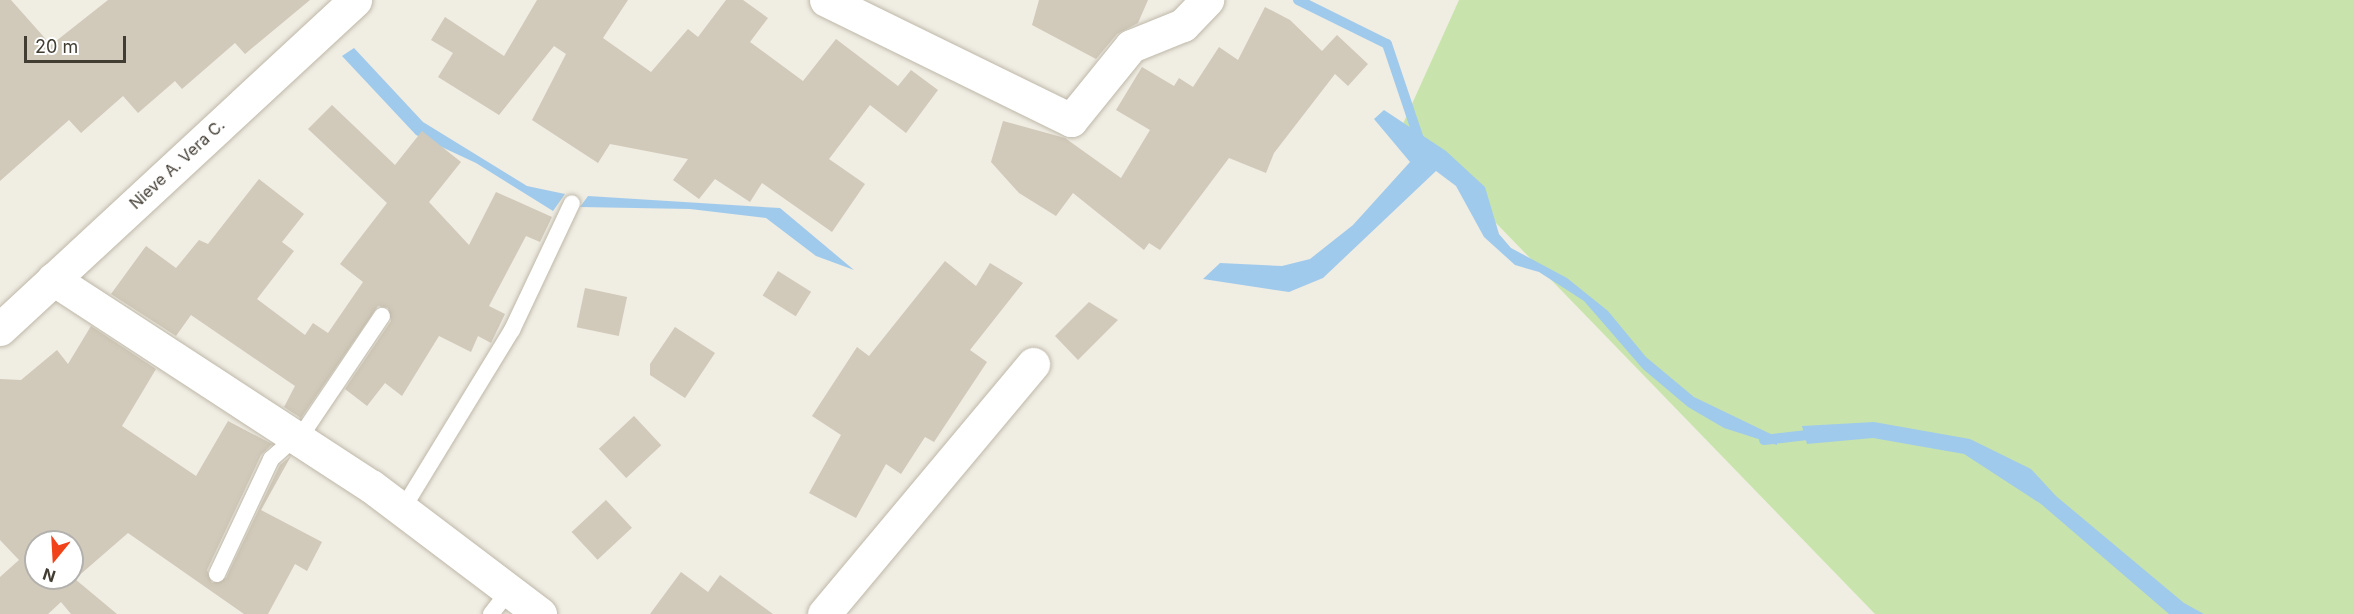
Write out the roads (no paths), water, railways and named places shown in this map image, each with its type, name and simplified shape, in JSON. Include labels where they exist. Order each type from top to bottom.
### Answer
[{"type":"street","name":"Nieve A. Vera C.","points":[[0,328],[355,0]]},
{"type":"street","points":[[825,0],[1071,120],[1131,46],[1183,25],[1207,0]]},
{"type":"street","points":[[53,279],[298,439],[402,510],[500,603],[540,614]]},
{"type":"street","points":[[824,614],[1033,364]]},
{"type":"lane","points":[[402,510],[512,330],[572,202]]},
{"type":"lane","points":[[217,574],[271,459],[298,439],[382,316]]},
{"type":"water","points":[[354,48],[423,122],[527,186],[565,194],[553,211],[476,163],[416,135],[342,56]]},
{"type":"water","points":[[1384,110],[1446,151],[1485,187],[1499,234],[1511,248],[1567,278],[1608,311],[1646,357],[1694,397],[1777,437],[1777,445],[1724,428],[1688,407],[1643,369],[1584,301],[1539,272],[1515,265],[1484,237],[1456,186],[1436,171],[1323,278],[1289,292],[1203,279],[1220,263],[1282,266],[1310,259],[1353,225],[1410,162],[1374,119]]},
{"type":"water","points":[[588,196],[780,208],[854,270],[816,256],[766,218],[690,209],[580,207]]},
{"type":"water","points":[[1874,422],[1970,439],[2031,469],[2056,496],[2184,603],[2204,614],[2169,614],[2041,504],[1964,454],[1873,438],[1807,444],[1802,426]]},
{"type":"waterway","points":[[1298,0],[1387,44],[1422,148]]},
{"type":"waterway","points":[[1764,440],[1816,434]]}]
